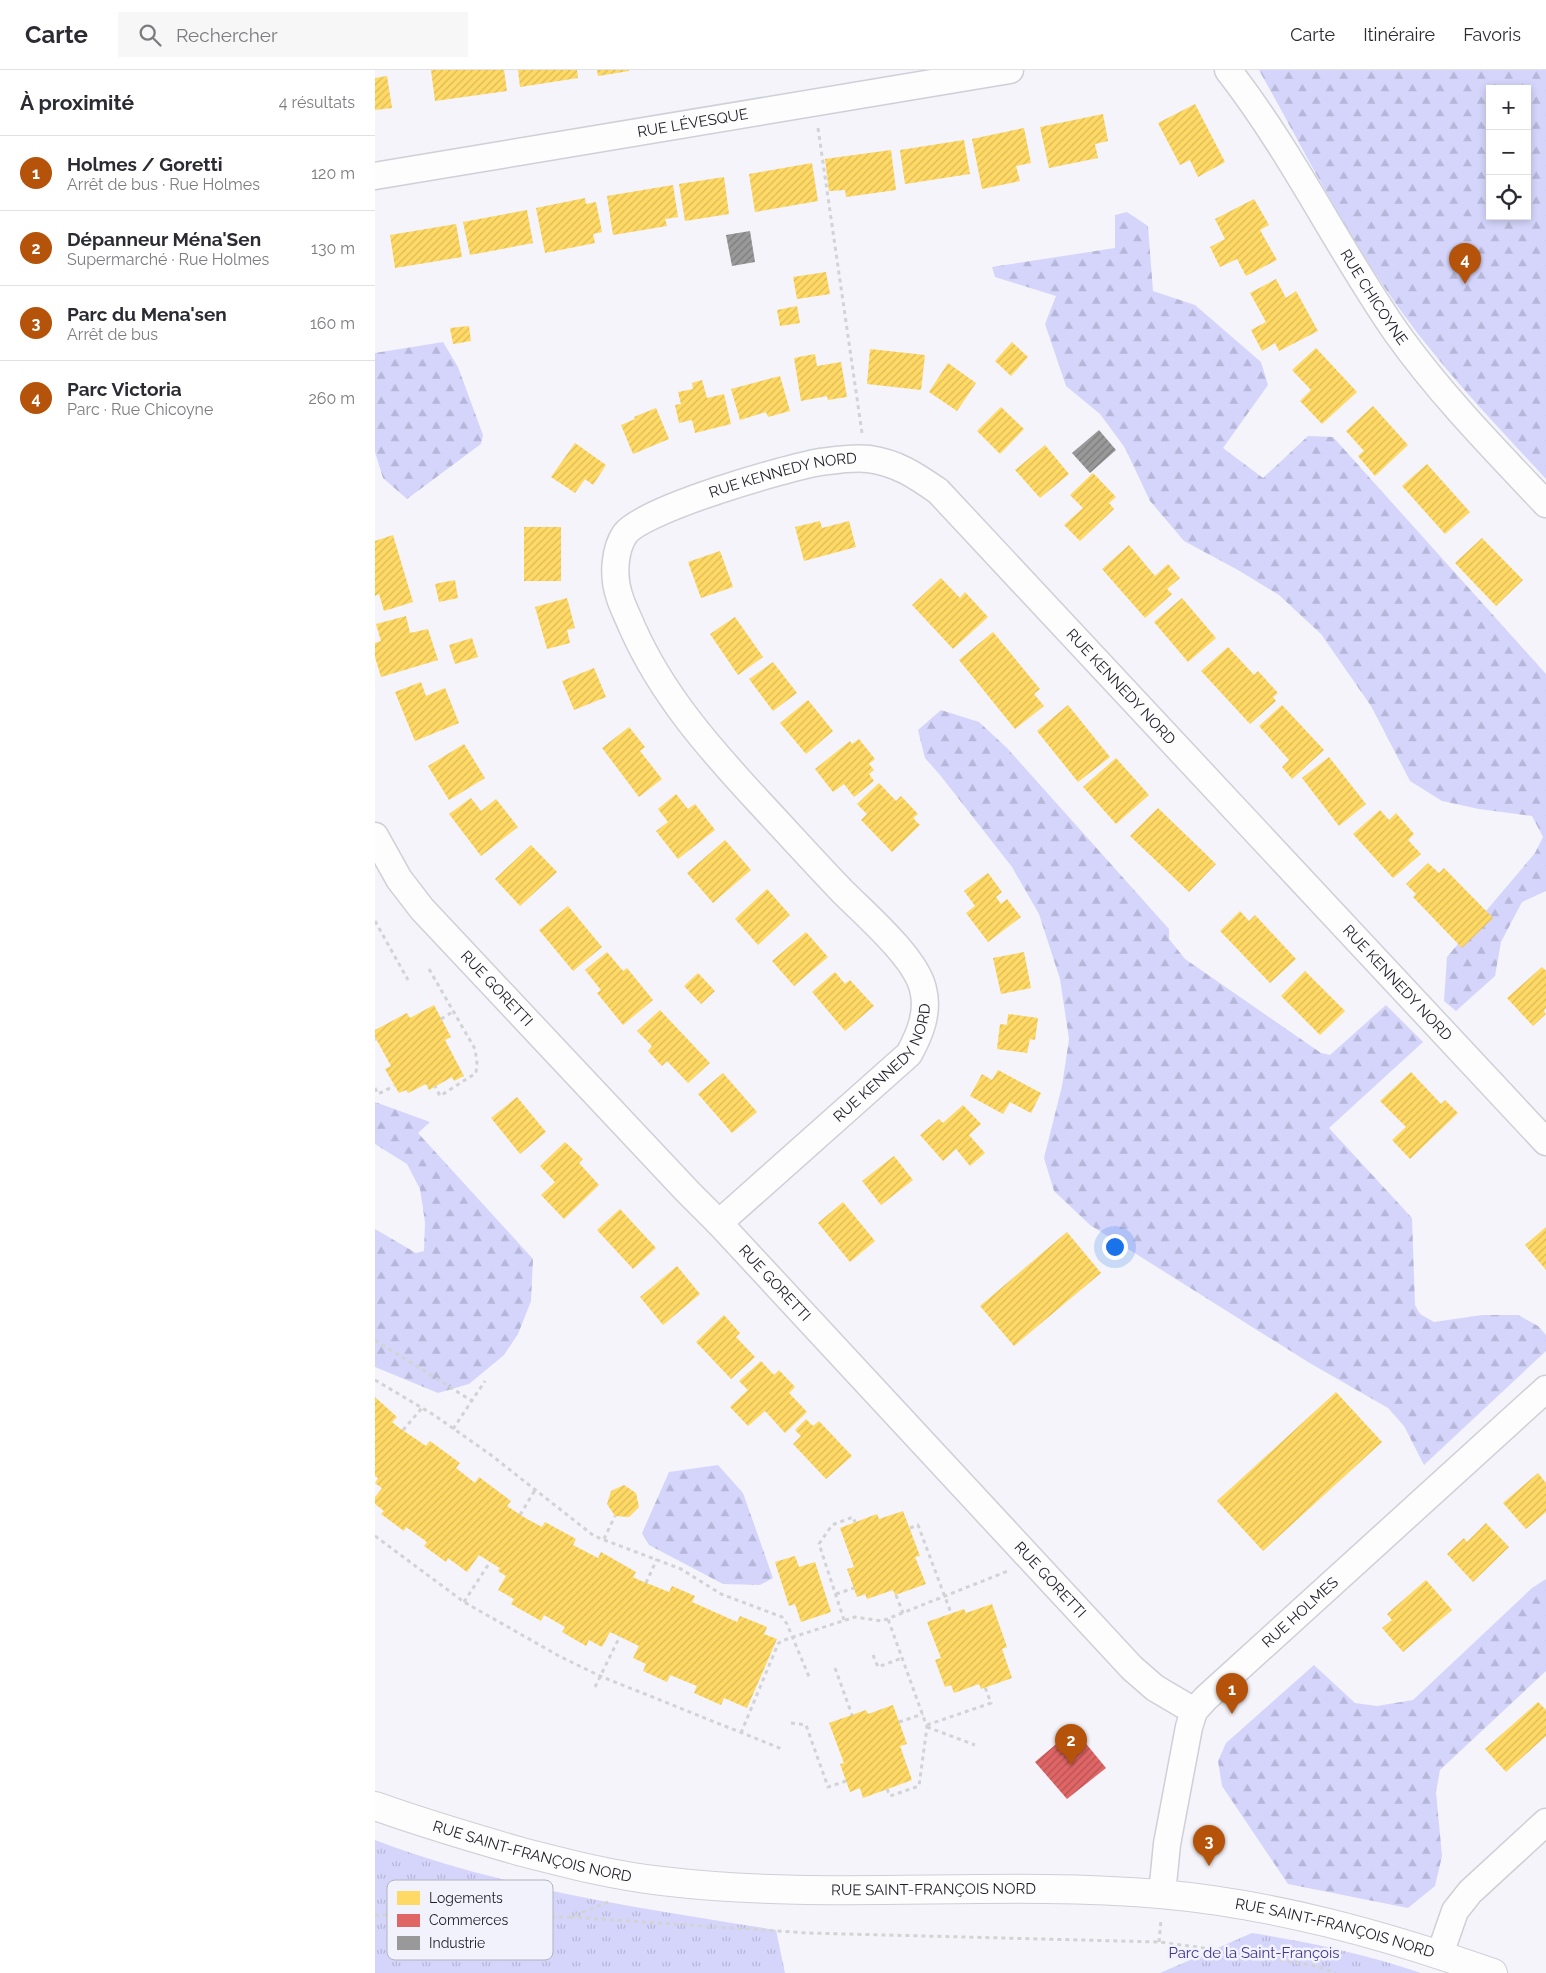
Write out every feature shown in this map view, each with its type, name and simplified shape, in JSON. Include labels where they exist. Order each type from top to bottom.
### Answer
[{"type":"street","name":"RUE LÉVESQUE","points":[[375,176],[1010,70]]},
{"type":"street","name":"RUE CHICOYNE","points":[[1229,70],[1257,107],[1350,262],[1397,333],[1441,389],[1546,504]]},
{"type":"street","name":"RUE KENNEDY NORD","points":[[719,1222],[909,1054],[919,1036],[924,1015],[923,989],[915,971],[899,949],[713,753],[683,715],[656,674],[619,595],[615,573],[618,550],[626,533],[641,522],[671,507],[779,472],[819,462],[866,458],[892,463],[916,475],[938,491],[1546,1142]]},
{"type":"street","name":"RUE GORETTI","points":[[375,836],[399,879],[423,909],[719,1222],[1132,1668],[1155,1688],[1194,1711]]},
{"type":"street","name":"RUE HOLMES","points":[[1162,1894],[1167,1844],[1189,1727],[1194,1711],[1546,1389]]},
{"type":"street","name":"RUE SAINT-FRANÇOIS NORD","points":[[375,1806],[459,1834],[566,1863],[608,1873],[663,1882],[741,1888],[1041,1888],[1162,1894],[1252,1907],[1310,1918],[1360,1930],[1440,1954],[1493,1973]]},
{"type":"street","points":[[1440,1954],[1455,1911],[1470,1892],[1546,1822]]},
{"type":"path","points":[[814,102],[866,458]]},
{"type":"path","points":[[375,921],[408,980]]},
{"type":"path","points":[[429,969],[475,1049],[477,1063],[476,1073],[440,1096],[435,1086]]},
{"type":"path","points":[[441,1018],[454,1011]]},
{"type":"path","points":[[375,1088],[378,1094],[394,1086]]},
{"type":"path","points":[[375,1340],[472,1402]]},
{"type":"path","points":[[375,1380],[422,1408],[491,1455],[594,1536],[681,1569],[721,1594],[782,1617],[793,1637],[810,1679]]},
{"type":"path","points":[[453,1429],[485,1381]]},
{"type":"path","points":[[403,1430],[422,1408]]},
{"type":"path","points":[[520,1514],[535,1490]]},
{"type":"path","points":[[604,1539],[615,1516]]},
{"type":"path","points":[[844,1620],[819,1544],[832,1525],[853,1517],[855,1522]]},
{"type":"path","points":[[910,1528],[918,1525],[951,1613]]},
{"type":"path","points":[[375,1536],[464,1602],[559,1656],[600,1676],[782,1749]]},
{"type":"path","points":[[646,1583],[657,1560]]},
{"type":"path","points":[[741,1733],[778,1644],[855,1616],[877,1622],[888,1619],[1033,1561]]},
{"type":"path","points":[[464,1602],[490,1562]]},
{"type":"path","points":[[836,1594],[853,1588]]},
{"type":"path","points":[[896,1595],[903,1613]]},
{"type":"path","points":[[887,1789],[890,1796],[919,1786],[927,1726],[888,1619]]},
{"type":"path","points":[[595,1687],[620,1636]]},
{"type":"path","points":[[873,1655],[878,1667],[902,1658]]},
{"type":"path","points":[[835,1668],[851,1715]]},
{"type":"path","points":[[927,1726],[991,1703],[985,1687]]},
{"type":"path","points":[[899,1722],[923,1714]]},
{"type":"path","points":[[791,1723],[806,1725],[828,1787],[846,1781]]},
{"type":"path","points":[[927,1726],[975,1745]]},
{"type":"path","points":[[570,1918],[618,1899]]},
{"type":"path","points":[[553,1918],[807,1933],[1159,1942],[1250,1954],[1315,1966],[1336,1973]]},
{"type":"green space","points":[[1259,70],[1546,70],[1546,479],[1455,379],[1420,337],[1364,256],[1310,164]]},
{"type":"green space","points":[[1127,212],[1148,226],[1153,291],[1195,305],[1261,362],[1268,385],[1223,448],[1263,478],[1308,436],[1333,437],[1546,674],[1546,891],[1522,902],[1501,942],[1495,976],[1456,1011],[1444,1001],[1447,957],[1535,853],[1543,837],[1532,816],[1479,809],[1442,801],[1410,781],[1371,706],[1321,634],[1279,595],[1184,541],[1150,501],[1125,448],[1100,414],[1066,386],[1045,324],[1056,296],[995,277],[992,267],[1115,248],[1115,215]]},
{"type":"green space","points":[[443,342],[458,367],[483,435],[481,444],[407,499],[383,478],[375,452],[375,353]]},
{"type":"green space","points":[[941,710],[979,722],[1007,748],[1169,929],[1169,939],[1185,959],[1321,1053],[1330,1055],[1386,1005],[1423,1042],[1329,1128],[1412,1218],[1415,1305],[1420,1314],[1434,1322],[1482,1315],[1518,1315],[1538,1326],[1546,1335],[1546,1351],[1424,1465],[1404,1426],[1388,1408],[1308,1362],[1090,1225],[1054,1191],[1044,1158],[1062,1086],[1069,1039],[1060,979],[1039,914],[1012,867],[925,758],[918,730]]},
{"type":"green space","points":[[375,1102],[430,1122],[418,1133],[533,1259],[531,1301],[518,1334],[504,1355],[469,1384],[438,1393],[375,1367],[375,1229],[416,1253],[424,1251],[425,1222],[420,1189],[407,1164],[375,1144]]},
{"type":"green space","points":[[718,1465],[743,1493],[773,1578],[760,1585],[723,1584],[649,1545],[642,1533],[669,1472]]},
{"type":"green space","points":[[1546,1579],[1546,1671],[1440,1770],[1436,1792],[1442,1856],[1435,1886],[1408,1908],[1288,1884],[1222,1786],[1218,1761],[1226,1743],[1314,1665],[1355,1703],[1377,1706],[1413,1700],[1532,1588]]},
{"type":"green space","points":[[375,1840],[473,1872],[506,1880],[387,1880],[387,1960],[553,1960],[553,1891],[624,1905],[776,1930],[785,1973],[375,1973]]},
{"type":"green space","name":"Parc de la Saint-François","points":[[1252,1933],[1337,1949],[1421,1973],[1160,1973]]},
{"type":"building: Logements","points":[[431,70],[504,70],[507,91],[435,101]]},
{"type":"building: Logements","points":[[518,70],[577,70],[578,78],[520,87]]},
{"type":"building: Logements","points":[[597,70],[629,70],[629,71],[598,76]]},
{"type":"building: Logements","points":[[387,76],[392,108],[375,110],[375,78]]},
{"type":"building: Logements","points":[[1195,104],[1225,162],[1198,177],[1190,160],[1180,165],[1158,123]]},
{"type":"building: Logements","points":[[1103,114],[1108,141],[1095,144],[1098,158],[1049,168],[1040,127]]},
{"type":"building: Logements","points":[[1024,128],[1031,163],[1016,166],[1020,181],[982,189],[972,139]]},
{"type":"building: Logements","points":[[964,140],[970,174],[905,184],[900,150]]},
{"type":"building: Logements","points":[[891,150],[896,190],[846,197],[845,190],[829,191],[825,159]]},
{"type":"building: Logements","points":[[812,163],[818,201],[755,212],[749,174]]},
{"type":"building: Logements","points":[[724,177],[729,214],[685,221],[679,184]]},
{"type":"building: Logements","points":[[673,185],[678,217],[665,219],[667,226],[613,235],[607,196]]},
{"type":"building: Logements","points":[[585,198],[586,204],[596,202],[602,232],[593,234],[595,243],[545,253],[536,208]]},
{"type":"building: Logements","points":[[1254,199],[1269,225],[1260,230],[1277,260],[1246,276],[1237,259],[1220,267],[1210,247],[1225,239],[1215,219]]},
{"type":"building: Logements","points":[[527,210],[533,243],[470,255],[463,222]]},
{"type":"building: Logements","points":[[456,224],[462,257],[395,268],[390,235]]},
{"type":"building: Logements","points":[[826,272],[830,294],[797,299],[793,277]]},
{"type":"building: Logements","points":[[1276,279],[1286,298],[1296,291],[1318,331],[1279,351],[1275,343],[1262,351],[1251,330],[1266,322],[1250,293]]},
{"type":"building: Logements","points":[[797,306],[800,323],[780,326],[777,310]]},
{"type":"building: Logements","points":[[469,326],[471,341],[453,344],[450,328]]},
{"type":"building: Logements","points":[[1012,342],[1028,357],[1011,376],[995,361]]},
{"type":"building: Logements","points":[[1316,348],[1357,392],[1322,424],[1300,401],[1311,390],[1292,370]]},
{"type":"building: Logements","points":[[870,349],[925,355],[921,390],[867,384]]},
{"type":"building: Logements","points":[[815,354],[817,366],[841,362],[847,397],[828,400],[827,396],[801,401],[794,358]]},
{"type":"building: Logements","points":[[948,363],[976,383],[957,411],[929,392]]},
{"type":"building: Logements","points":[[780,376],[790,411],[768,417],[766,412],[740,420],[731,389]]},
{"type":"building: Logements","points":[[702,380],[707,398],[724,394],[731,424],[695,433],[692,420],[679,423],[675,405],[681,404],[678,392],[693,389],[692,383]]},
{"type":"building: Logements","points":[[1373,406],[1408,445],[1375,476],[1358,456],[1364,451],[1346,431]]},
{"type":"building: Logements","points":[[1001,407],[1024,429],[1000,454],[977,431]]},
{"type":"building: Logements","points":[[656,408],[669,439],[633,454],[621,425],[635,419],[634,417]]},
{"type":"building: Logements","points":[[575,443],[606,465],[593,485],[585,479],[575,493],[551,477]]},
{"type":"building: Logements","points":[[1045,445],[1069,474],[1040,498],[1015,470]]},
{"type":"building: Logements","points":[[1427,464],[1470,512],[1445,534],[1402,486]]},
{"type":"building: Logements","points":[[1093,473],[1116,497],[1109,503],[1114,509],[1080,541],[1064,525],[1083,508],[1070,495]]},
{"type":"building: Logements","points":[[820,521],[822,528],[849,521],[856,547],[804,561],[795,527]]},
{"type":"building: Logements","points":[[524,527],[561,527],[561,581],[524,581]]},
{"type":"building: Logements","points":[[393,535],[413,602],[384,611],[379,594],[375,596],[375,541]]},
{"type":"building: Logements","points":[[1482,538],[1523,580],[1496,606],[1455,563]]},
{"type":"building: Logements","points":[[1129,545],[1155,576],[1168,564],[1180,578],[1167,589],[1172,594],[1145,618],[1102,569]]},
{"type":"building: Logements","points":[[720,551],[733,587],[701,598],[688,562]]},
{"type":"building: Logements","points":[[941,578],[960,598],[965,592],[988,617],[953,649],[912,605]]},
{"type":"building: Logements","points":[[455,580],[458,598],[439,602],[435,584]]},
{"type":"building: Logements","points":[[567,598],[575,628],[567,630],[570,643],[547,649],[535,607]]},
{"type":"building: Logements","points":[[1182,598],[1216,638],[1188,662],[1154,622]]},
{"type":"building: Logements","points":[[406,616],[410,633],[428,629],[438,660],[381,677],[375,657],[375,643],[381,641],[376,624]]},
{"type":"building: Logements","points":[[735,617],[763,657],[738,675],[710,634]]},
{"type":"building: Logements","points":[[993,632],[1040,689],[1034,694],[1044,706],[1015,729],[959,660]]},
{"type":"building: Logements","points":[[472,638],[478,657],[455,664],[449,645]]},
{"type":"building: Logements","points":[[1228,647],[1254,675],[1258,671],[1278,693],[1273,697],[1276,701],[1250,724],[1201,671]]},
{"type":"building: Logements","points":[[773,662],[797,693],[773,711],[749,679]]},
{"type":"building: Logements","points":[[594,668],[606,697],[574,710],[562,681]]},
{"type":"building: Logements","points":[[421,682],[426,696],[445,688],[459,723],[415,741],[395,692]]},
{"type":"building: Logements","points":[[808,700],[833,731],[806,754],[780,723]]},
{"type":"building: Logements","points":[[1068,705],[1110,757],[1078,782],[1037,731]]},
{"type":"building: Logements","points":[[1282,705],[1324,750],[1292,779],[1282,767],[1289,760],[1259,726]]},
{"type":"building: Logements","points":[[629,727],[645,747],[640,751],[662,779],[639,797],[602,748]]},
{"type":"building: Logements","points":[[859,739],[875,759],[869,764],[874,770],[869,774],[874,781],[854,797],[844,784],[833,792],[815,769],[850,741],[852,744]]},
{"type":"building: Logements","points":[[464,744],[485,778],[449,800],[428,766]]},
{"type":"building: Logements","points":[[1329,757],[1366,804],[1339,826],[1302,778]]},
{"type":"building: Logements","points":[[1116,758],[1149,795],[1116,824],[1083,787]]},
{"type":"building: Logements","points":[[879,783],[896,801],[901,796],[918,814],[913,818],[920,825],[892,852],[861,820],[867,814],[857,804]]},
{"type":"building: Logements","points":[[676,794],[688,809],[695,804],[715,830],[678,859],[656,831],[668,822],[658,809]]},
{"type":"building: Logements","points":[[471,798],[481,811],[496,799],[518,827],[481,856],[449,814]]},
{"type":"building: Logements","points":[[1158,808],[1216,864],[1189,892],[1130,836]]},
{"type":"building: Logements","points":[[1380,810],[1389,820],[1396,813],[1414,834],[1408,840],[1421,854],[1393,878],[1353,834]]},
{"type":"building: Logements","points":[[725,840],[751,870],[713,903],[687,873]]},
{"type":"building: Logements","points":[[531,845],[557,872],[520,906],[495,879]]},
{"type":"building: Logements","points":[[1428,863],[1439,873],[1444,868],[1493,918],[1462,948],[1413,897],[1416,894],[1406,884]]},
{"type":"building: Logements","points":[[988,873],[1002,892],[996,897],[1001,904],[1007,899],[1021,917],[988,942],[966,913],[975,906],[964,891]]},
{"type":"building: Logements","points":[[767,889],[790,915],[758,945],[735,919]]},
{"type":"building: Logements","points":[[568,906],[602,947],[573,971],[539,930]]},
{"type":"building: Logements","points":[[1240,911],[1249,921],[1255,915],[1296,959],[1270,983],[1220,931]]},
{"type":"building: Logements","points":[[806,932],[828,957],[794,986],[772,961]]},
{"type":"building: Logements","points":[[607,952],[623,971],[627,968],[653,1000],[623,1025],[597,993],[601,990],[585,970]]},
{"type":"building: Logements","points":[[1024,952],[1031,988],[1001,994],[993,958]]},
{"type":"building: Logements","points":[[1542,967],[1546,971],[1546,1008],[1544,1011],[1546,1014],[1533,1026],[1507,998]]},
{"type":"building: Logements","points":[[1305,971],[1345,1011],[1320,1035],[1281,996]]},
{"type":"building: Logements","points":[[835,972],[845,984],[850,980],[874,1006],[845,1031],[812,992]]},
{"type":"building: Logements","points":[[698,973],[715,991],[701,1004],[684,986]]},
{"type":"building: Logements","points":[[434,1005],[451,1037],[445,1040],[464,1076],[454,1081],[452,1077],[429,1090],[426,1084],[408,1093],[406,1090],[399,1093],[385,1069],[391,1066],[375,1037],[375,1030],[407,1013],[410,1018]]},
{"type":"building: Logements","points":[[660,1010],[710,1063],[688,1083],[667,1061],[662,1066],[648,1051],[652,1046],[637,1031]]},
{"type":"building: Logements","points":[[1008,1014],[1038,1018],[1035,1040],[1030,1039],[1027,1053],[997,1049],[1000,1024],[1007,1025]]},
{"type":"building: Logements","points":[[998,1070],[1041,1093],[1031,1113],[1010,1102],[1003,1114],[970,1096],[982,1074],[992,1080]]},
{"type":"building: Logements","points":[[1411,1072],[1441,1104],[1445,1100],[1458,1113],[1410,1159],[1392,1140],[1406,1127],[1380,1101]]},
{"type":"building: Logements","points":[[723,1073],[757,1112],[732,1133],[698,1094]]},
{"type":"building: Logements","points":[[517,1097],[546,1132],[520,1154],[491,1118]]},
{"type":"building: Logements","points":[[963,1105],[981,1124],[969,1135],[985,1153],[970,1166],[956,1149],[943,1161],[920,1135],[939,1119],[943,1123]]},
{"type":"building: Logements","points":[[565,1142],[583,1159],[579,1163],[599,1185],[564,1219],[541,1195],[555,1182],[540,1166]]},
{"type":"building: Logements","points":[[894,1156],[913,1180],[881,1205],[862,1181]]},
{"type":"building: Logements","points":[[843,1202],[875,1241],[850,1262],[818,1223]]},
{"type":"building: Logements","points":[[620,1209],[656,1248],[633,1269],[597,1230]]},
{"type":"building: Logements","points":[[1546,1227],[1546,1270],[1525,1245]]},
{"type":"building: Logements","points":[[1067,1232],[1101,1273],[1014,1346],[980,1306]]},
{"type":"building: Logements","points":[[677,1266],[700,1294],[663,1325],[640,1297]]},
{"type":"building: Logements","points":[[724,1315],[740,1333],[736,1337],[755,1357],[731,1379],[696,1342]]},
{"type":"building: Logements","points":[[761,1361],[774,1375],[779,1370],[795,1387],[789,1393],[807,1412],[785,1433],[765,1411],[748,1426],[730,1407],[748,1390],[739,1381]]},
{"type":"building: Logements","points":[[1336,1392],[1382,1442],[1263,1551],[1217,1501]]},
{"type":"building: Logements","points":[[375,1397],[397,1417],[392,1422],[398,1427],[426,1446],[430,1441],[460,1463],[456,1468],[475,1483],[479,1477],[511,1501],[507,1506],[527,1519],[542,1527],[545,1522],[576,1539],[573,1545],[598,1558],[601,1552],[636,1572],[633,1577],[639,1580],[669,1592],[672,1586],[695,1596],[692,1602],[737,1622],[740,1616],[767,1627],[764,1634],[777,1639],[747,1708],[724,1698],[721,1705],[694,1693],[697,1686],[670,1675],[667,1682],[643,1671],[646,1664],[633,1658],[639,1646],[610,1632],[602,1647],[589,1640],[586,1646],[562,1632],[565,1627],[544,1615],[541,1621],[511,1604],[514,1599],[498,1590],[506,1576],[498,1571],[500,1568],[479,1555],[467,1572],[448,1558],[446,1562],[424,1546],[427,1542],[406,1527],[404,1531],[381,1514],[384,1511],[375,1504],[375,1497],[382,1488],[375,1483],[378,1478],[375,1476]]},
{"type":"building: Logements","points":[[806,1419],[813,1426],[819,1421],[852,1456],[826,1479],[793,1444],[801,1436],[795,1430]]},
{"type":"building: Logements","points":[[1538,1473],[1546,1483],[1546,1512],[1526,1529],[1503,1503]]},
{"type":"building: Logements","points":[[624,1485],[636,1493],[639,1507],[629,1517],[615,1516],[607,1504],[611,1491]]},
{"type":"building: Logements","points":[[903,1511],[920,1556],[915,1557],[926,1584],[895,1595],[893,1590],[867,1599],[865,1594],[857,1597],[847,1569],[854,1567],[840,1528],[877,1514],[879,1519]]},
{"type":"building: Logements","points":[[1486,1523],[1509,1547],[1473,1582],[1447,1554],[1464,1538],[1467,1542]]},
{"type":"building: Logements","points":[[795,1556],[799,1567],[815,1562],[831,1612],[801,1622],[795,1604],[789,1606],[775,1562]]},
{"type":"building: Logements","points":[[1426,1580],[1452,1610],[1403,1652],[1382,1628],[1392,1620],[1387,1614]]},
{"type":"building: Logements","points":[[992,1604],[1007,1647],[1002,1649],[1012,1678],[981,1689],[979,1684],[954,1693],[951,1685],[945,1687],[935,1660],[941,1658],[927,1622],[964,1609],[966,1613]]},
{"type":"building: Logements","points":[[1538,1702],[1546,1710],[1546,1736],[1506,1772],[1485,1749]]},
{"type":"building: Logements","points":[[893,1705],[907,1744],[900,1746],[912,1780],[863,1798],[860,1788],[850,1792],[840,1764],[844,1763],[829,1723],[866,1710],[868,1714]]},
{"type":"building: Commerces","points":[[1074,1729],[1106,1768],[1067,1799],[1035,1762]]},
{"type":"building: Industrie","points":[[750,231],[755,262],[732,266],[726,235]]},
{"type":"building: Industrie","points":[[1099,430],[1116,450],[1090,473],[1072,453]]},
{"type":"place","name":"Parc Victoria","points":[[1465,284]]},
{"type":"place","name":"Holmes / Goretti","points":[[1232,1714]]},
{"type":"place","name":"Dépanneur Ména'Sen","points":[[1071,1765]]},
{"type":"place","name":"Parc du Mena'sen","points":[[1209,1866]]}]
